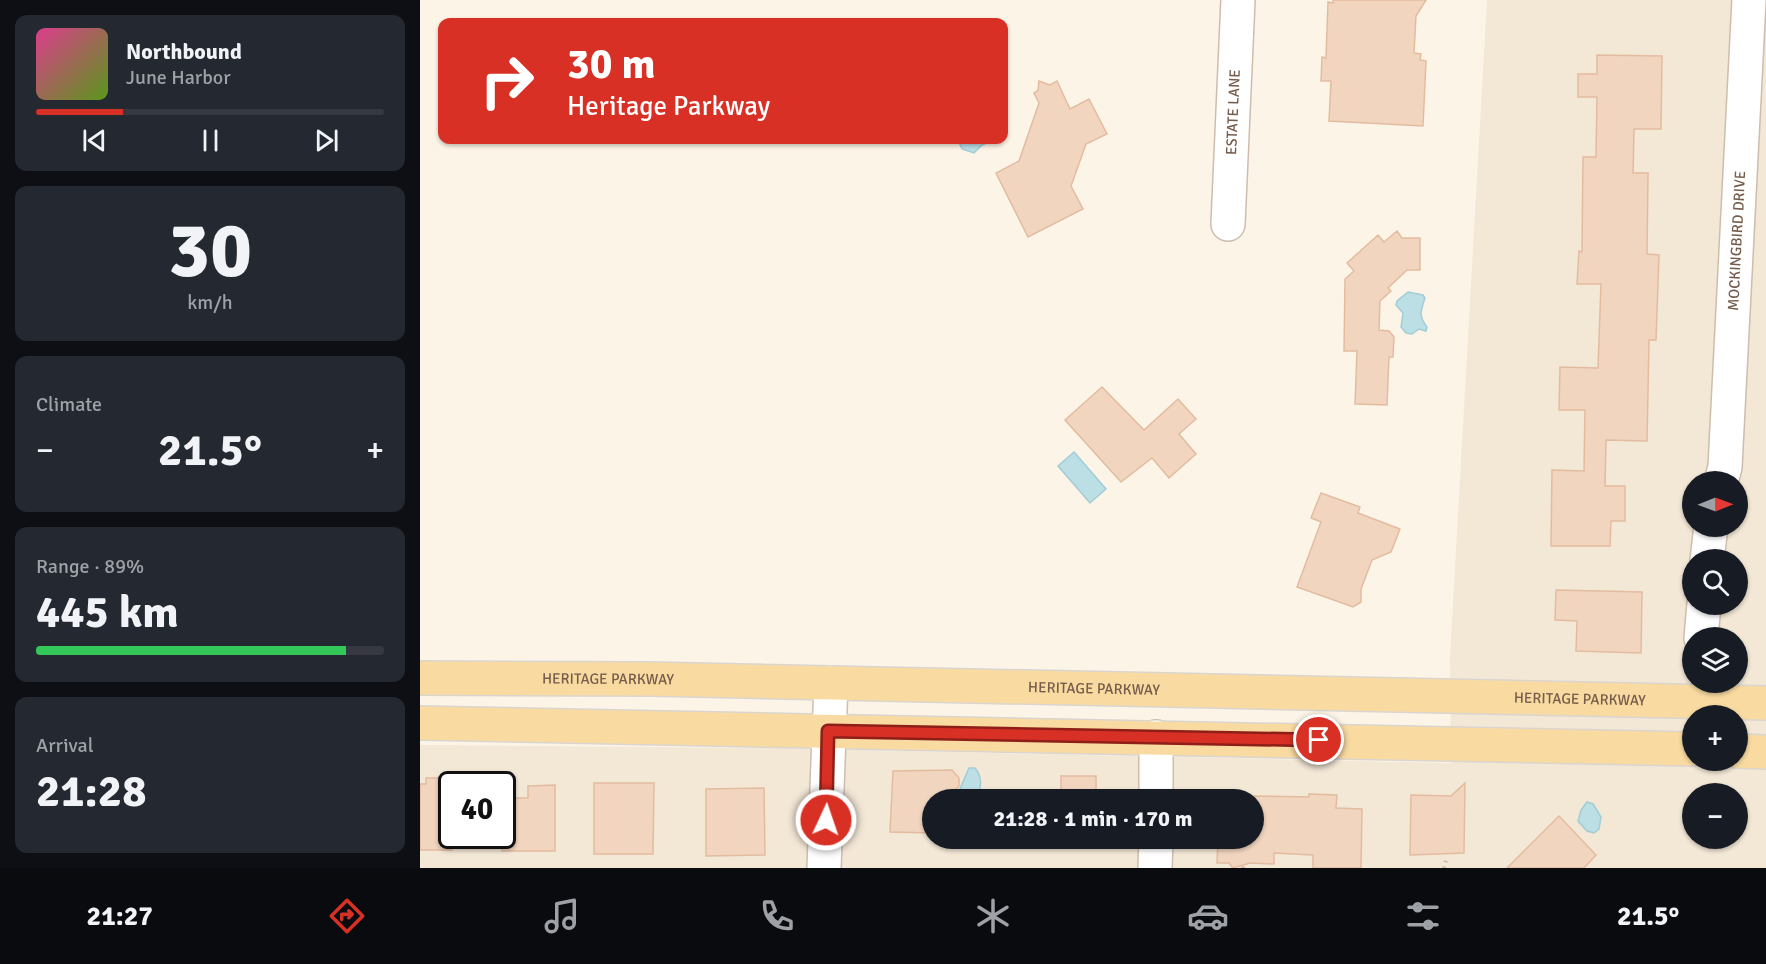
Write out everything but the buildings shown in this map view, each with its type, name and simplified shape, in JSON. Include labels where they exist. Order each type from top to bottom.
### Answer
[{"type":"main road","name":"HERITAGE PARKWAY","points":[[420,678],[831,683],[1766,703]]},
{"type":"main road","points":[[420,723],[1682,748]]},
{"type":"main road","points":[[1748,751],[1766,752]]},
{"type":"street","name":"ESTATE LANE","points":[[1228,224],[1238,0]]},
{"type":"street","name":"MOCKINGBIRD DRIVE","points":[[1724,471],[1755,118],[1749,0]]},
{"type":"street","points":[[824,868],[831,683]]},
{"type":"street","points":[[1156,737],[1156,789]]},
{"type":"street","points":[[1155,868],[1156,849]]},
{"type":"path","points":[[1444,868],[1447,857]]},
{"type":"shaded area","points":[[1487,0],[1766,0],[1766,868],[420,868],[420,745],[766,748],[1451,763],[1450,657]]},
{"type":"water","points":[[960,144],[985,144],[974,153],[962,149]]},
{"type":"water","points":[[1408,292],[1423,295],[1425,298],[1421,313],[1422,320],[1427,327],[1426,331],[1419,329],[1412,334],[1406,333],[1401,327],[1403,313],[1396,305],[1397,301]]},
{"type":"water","points":[[1074,452],[1106,489],[1090,503],[1058,466]]},
{"type":"water","points":[[969,768],[975,768],[980,780],[980,789],[960,789]]},
{"type":"water","points":[[1587,802],[1593,804],[1601,817],[1599,829],[1594,833],[1587,831],[1578,821],[1581,810]]},
{"type":"route","points":[[826,820],[828,731],[1319,740]]}]
